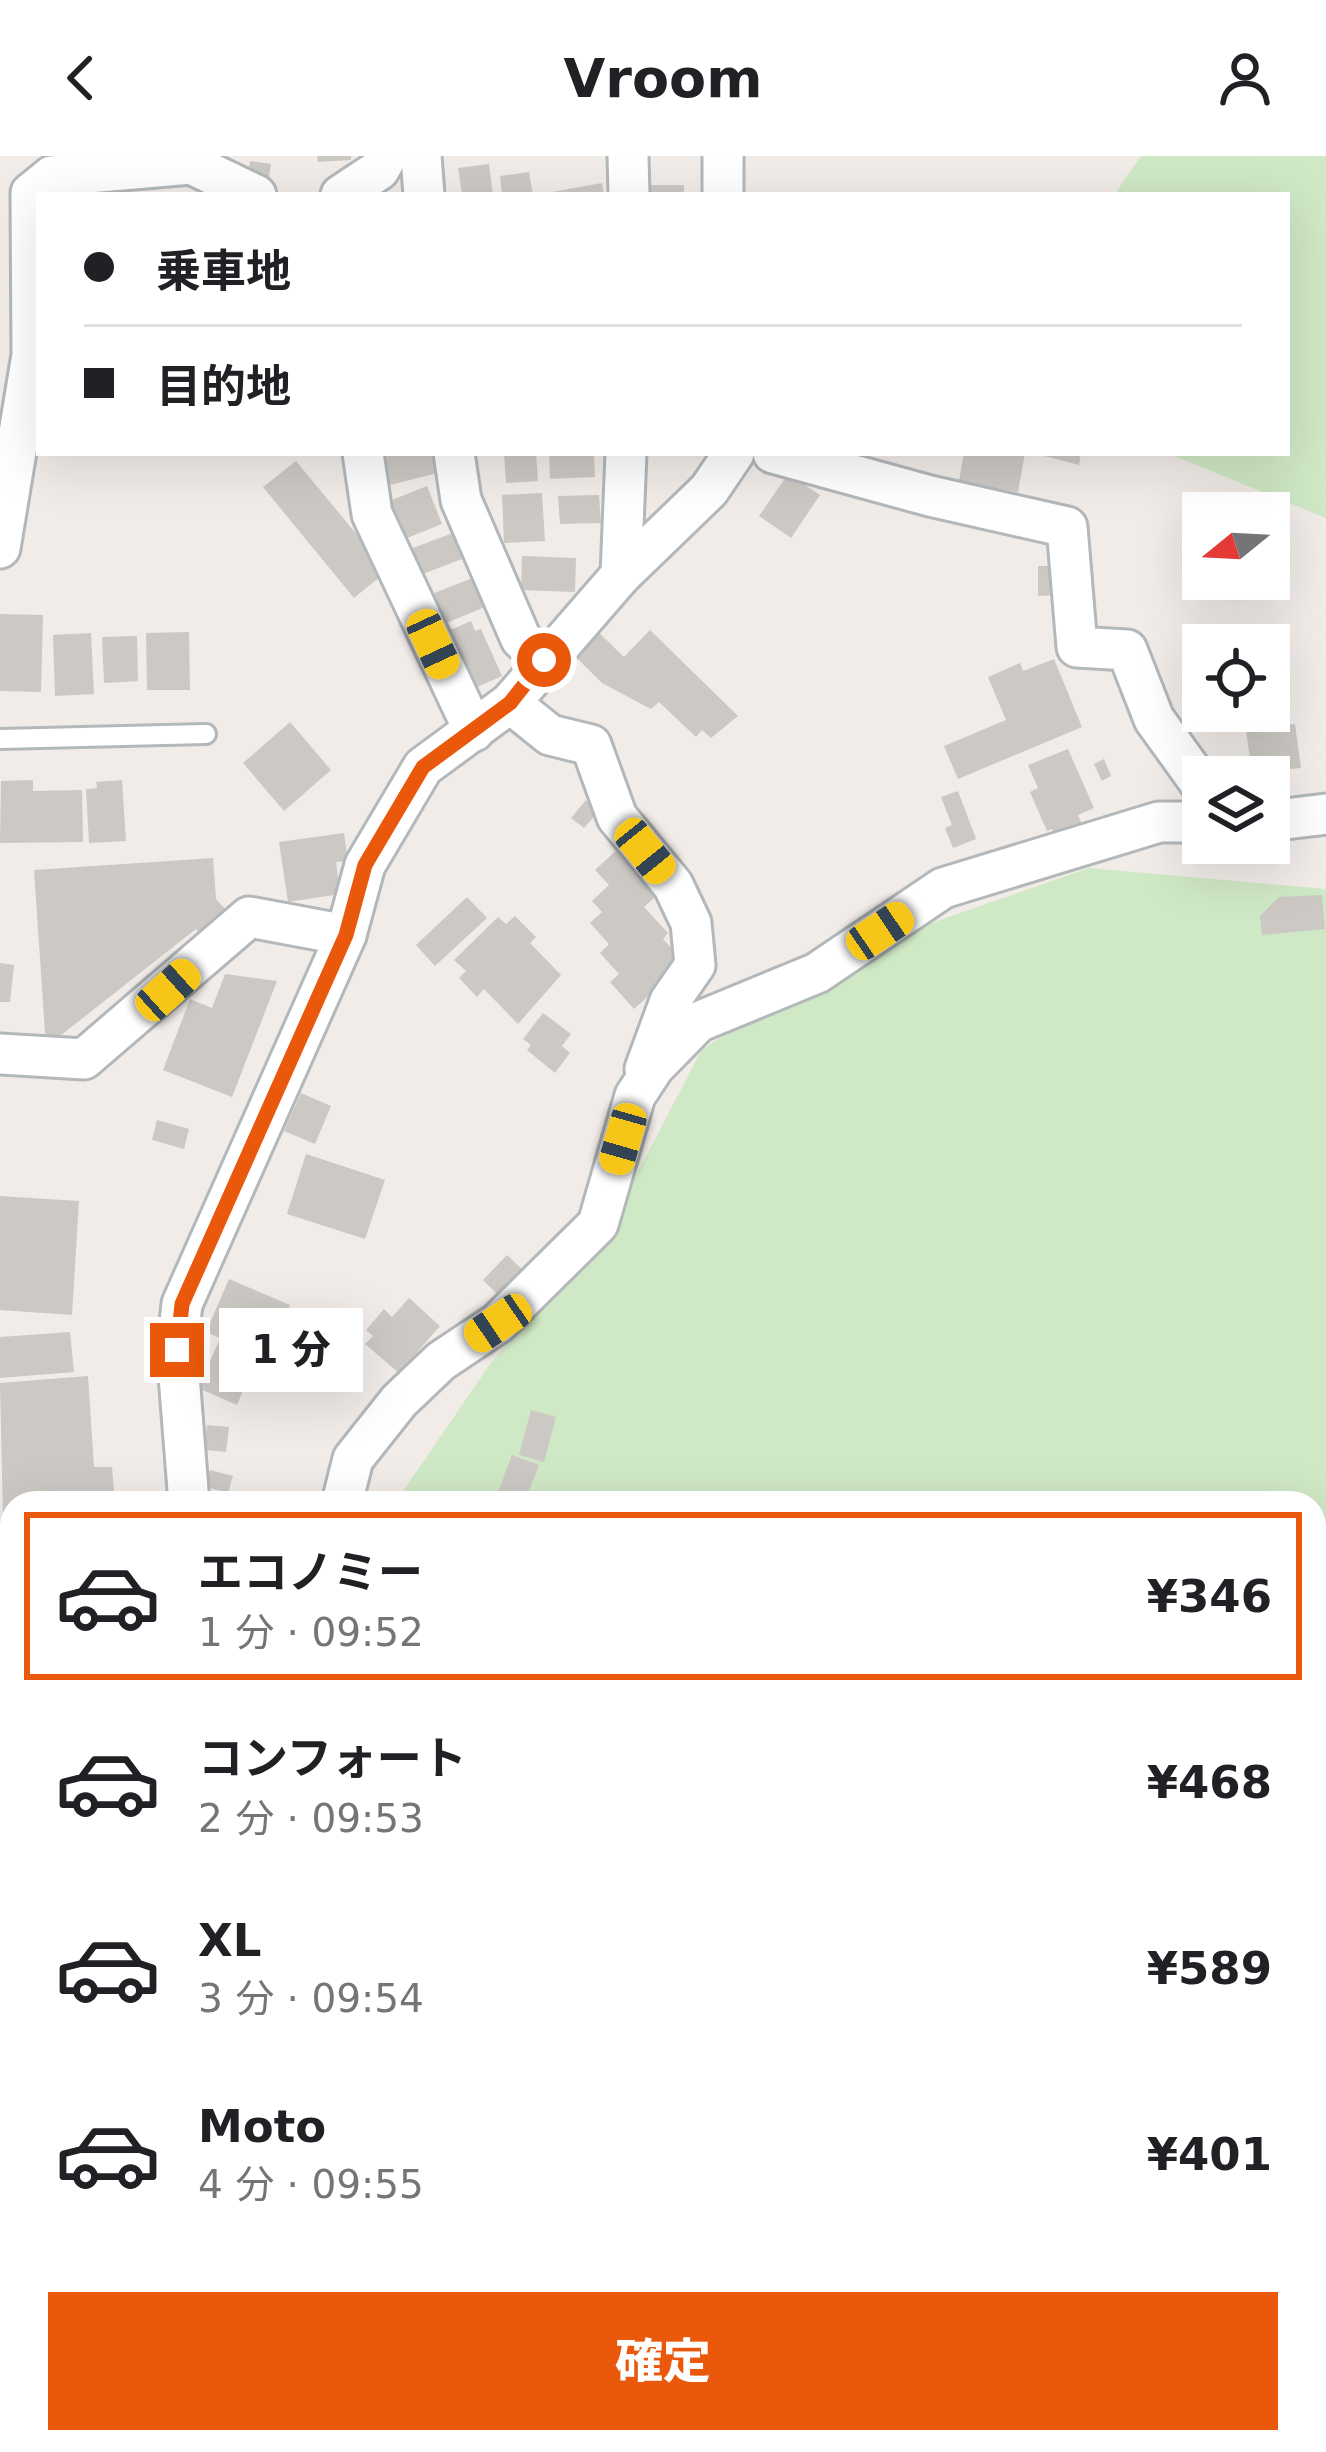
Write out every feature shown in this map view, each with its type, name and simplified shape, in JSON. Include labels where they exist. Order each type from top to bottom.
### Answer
[{"type":"street","points":[[346,192],[379,170],[386,156]]},
{"type":"street","points":[[421,156],[424,192]]},
{"type":"street","points":[[628,156],[629,192]]},
{"type":"street","points":[[723,156],[723,192]]},
{"type":"street","points":[[0,548],[32,355],[16,189],[52,176],[190,164],[250,192]]},
{"type":"street","points":[[362,456],[372,514],[474,731]]},
{"type":"street","points":[[454,456],[460,500],[521,639],[544,660]]},
{"type":"street","points":[[621,575],[626,456]]},
{"type":"street","points":[[188,1491],[177,1350],[182,1304],[346,935],[365,865],[423,767],[510,703],[621,575],[709,490],[732,456]]},
{"type":"street","points":[[784,456],[1067,527],[1077,647],[1127,650],[1154,718],[1182,758]]},
{"type":"street","points":[[345,1491],[353,1460],[399,1401],[441,1361],[498,1323],[598,1224],[635,1096],[670,1001],[694,965],[691,922],[673,886],[617,817],[591,745],[550,736],[510,703]]},
{"type":"street","points":[[1290,818],[1326,814]]},
{"type":"street","points":[[635,1096],[654,1066],[698,1022],[817,973],[943,888],[1159,822],[1182,822]]},
{"type":"street","points":[[0,1054],[84,1059],[249,917],[346,935]]},
{"type":"lane","points":[[0,739],[206,734]]},
{"type":"green space","points":[[1141,156],[1326,156],[1326,518],[1290,503],[1290,492],[1262,492],[1174,456],[1290,456],[1290,192],[1116,192]]},
{"type":"green space","points":[[1089,868],[1326,889],[1326,1491],[404,1491],[490,1364],[609,1227],[701,1051],[834,957]]},
{"type":"building","points":[[317,156],[351,156],[351,160],[318,162]]},
{"type":"building","points":[[250,161],[271,164],[269,178],[247,180]]},
{"type":"building","points":[[489,164],[493,192],[462,192],[458,168]]},
{"type":"building","points":[[529,172],[532,192],[502,192],[500,176]]},
{"type":"building","points":[[602,183],[604,192],[552,192]]},
{"type":"building","points":[[649,185],[684,185],[684,192],[649,192]]},
{"type":"building","points":[[379,456],[433,456],[438,473],[386,486]]},
{"type":"building","points":[[504,456],[536,456],[538,481],[506,483]]},
{"type":"building","points":[[549,456],[594,456],[595,477],[550,479]]},
{"type":"building","points":[[963,456],[1024,456],[1018,492],[958,486]]},
{"type":"building","points":[[1044,456],[1080,456],[1079,465]]},
{"type":"building","points":[[296,461],[387,571],[354,598],[263,487]]},
{"type":"building","points":[[788,474],[820,495],[791,538],[759,516]]},
{"type":"building","points":[[427,486],[442,524],[402,540],[387,502]]},
{"type":"building","points":[[542,493],[545,541],[504,543],[502,495]]},
{"type":"building","points":[[599,495],[601,523],[560,524],[558,496]]},
{"type":"building","points":[[453,533],[462,559],[412,578],[402,552]]},
{"type":"building","points":[[522,556],[576,558],[575,592],[521,590]]},
{"type":"building","points":[[1038,566],[1056,566],[1056,595],[1038,596]]},
{"type":"building","points":[[485,573],[497,602],[439,626],[427,596]]},
{"type":"building","points":[[0,614],[43,615],[41,692],[0,691]]},
{"type":"building","points":[[471,621],[475,631],[481,629],[502,676],[475,688],[441,634]]},
{"type":"building","points":[[595,629],[624,657],[650,630],[738,716],[711,738],[702,730],[696,737],[659,702],[651,709],[602,683],[572,653]]},
{"type":"building","points":[[189,632],[190,690],[147,690],[146,633]]},
{"type":"building","points":[[91,633],[94,694],[55,696],[53,635]]},
{"type":"building","points":[[137,636],[138,681],[104,683],[102,637]]},
{"type":"building","points":[[1054,659],[1082,727],[958,779],[944,746],[1006,720],[988,677],[1020,663],[1023,671]]},
{"type":"building","points":[[290,722],[331,770],[284,811],[243,763]]},
{"type":"building","points":[[1295,724],[1301,768],[1290,769],[1290,756],[1250,756],[1246,732],[1290,732],[1290,725]]},
{"type":"building","points":[[1068,749],[1094,808],[1078,815],[1083,827],[1056,839],[1052,829],[1047,831],[1030,792],[1038,788],[1028,765]]},
{"type":"building","points":[[1104,759],[1111,776],[1102,781],[1094,764]]},
{"type":"building","points":[[33,780],[33,791],[82,790],[83,842],[0,843],[1,781]]},
{"type":"building","points":[[122,780],[126,841],[89,843],[86,789],[97,788],[96,782]]},
{"type":"building","points":[[958,791],[976,839],[953,848],[945,828],[952,825],[941,797]]},
{"type":"building","points":[[586,800],[599,811],[584,828],[571,818]]},
{"type":"building","points":[[344,833],[348,861],[336,862],[340,894],[288,902],[279,842]]},
{"type":"building","points":[[622,845],[663,890],[644,907],[668,933],[663,939],[685,963],[634,1009],[610,982],[619,974],[600,953],[609,944],[590,923],[602,912],[592,901],[609,885],[595,870]]},
{"type":"building","points":[[213,858],[216,899],[227,911],[200,934],[196,929],[46,1047],[34,870]]},
{"type":"building","points":[[1322,895],[1325,929],[1262,935],[1260,916],[1279,897]]},
{"type":"building","points":[[467,897],[487,918],[435,966],[416,945]]},
{"type":"building","points":[[515,916],[536,937],[530,943],[561,975],[518,1024],[484,989],[477,997],[459,978],[466,971],[454,960],[498,917],[506,924]]},
{"type":"building","points":[[0,963],[14,965],[10,1002],[0,1002]]},
{"type":"building","points":[[225,974],[277,981],[232,1097],[163,1070],[190,999],[212,1008]]},
{"type":"building","points":[[543,1013],[571,1034],[562,1046],[570,1053],[555,1073],[527,1050],[531,1045],[523,1039]]},
{"type":"building","points":[[301,1093],[331,1106],[315,1144],[284,1131]]},
{"type":"building","points":[[157,1120],[189,1129],[184,1149],[152,1140]]},
{"type":"building","points":[[306,1154],[385,1180],[365,1239],[287,1214]]},
{"type":"building","points":[[0,1196],[79,1201],[72,1315],[0,1310]]},
{"type":"building","points":[[507,1255],[531,1278],[506,1303],[483,1280]]},
{"type":"building","points":[[229,1279],[290,1305],[267,1358],[206,1332]]},
{"type":"building","points":[[409,1298],[440,1326],[399,1373],[365,1344],[373,1336],[366,1330],[384,1309],[392,1317]]},
{"type":"building","points":[[70,1332],[74,1372],[0,1378],[0,1337]]},
{"type":"building","points":[[219,1341],[257,1357],[237,1405],[198,1388]]},
{"type":"building","points":[[88,1376],[94,1467],[112,1467],[114,1491],[2,1491],[0,1383]]},
{"type":"building","points":[[531,1410],[556,1417],[544,1462],[519,1455]]},
{"type":"building","points":[[207,1425],[229,1427],[226,1452],[204,1450]]},
{"type":"building","points":[[512,1455],[539,1465],[529,1491],[498,1491]]},
{"type":"building","points":[[210,1470],[233,1476],[229,1491],[206,1487]]},
{"type":"route","points":[[177,1350],[182,1304],[346,935],[365,865],[423,767],[510,703],[544,660]]}]
